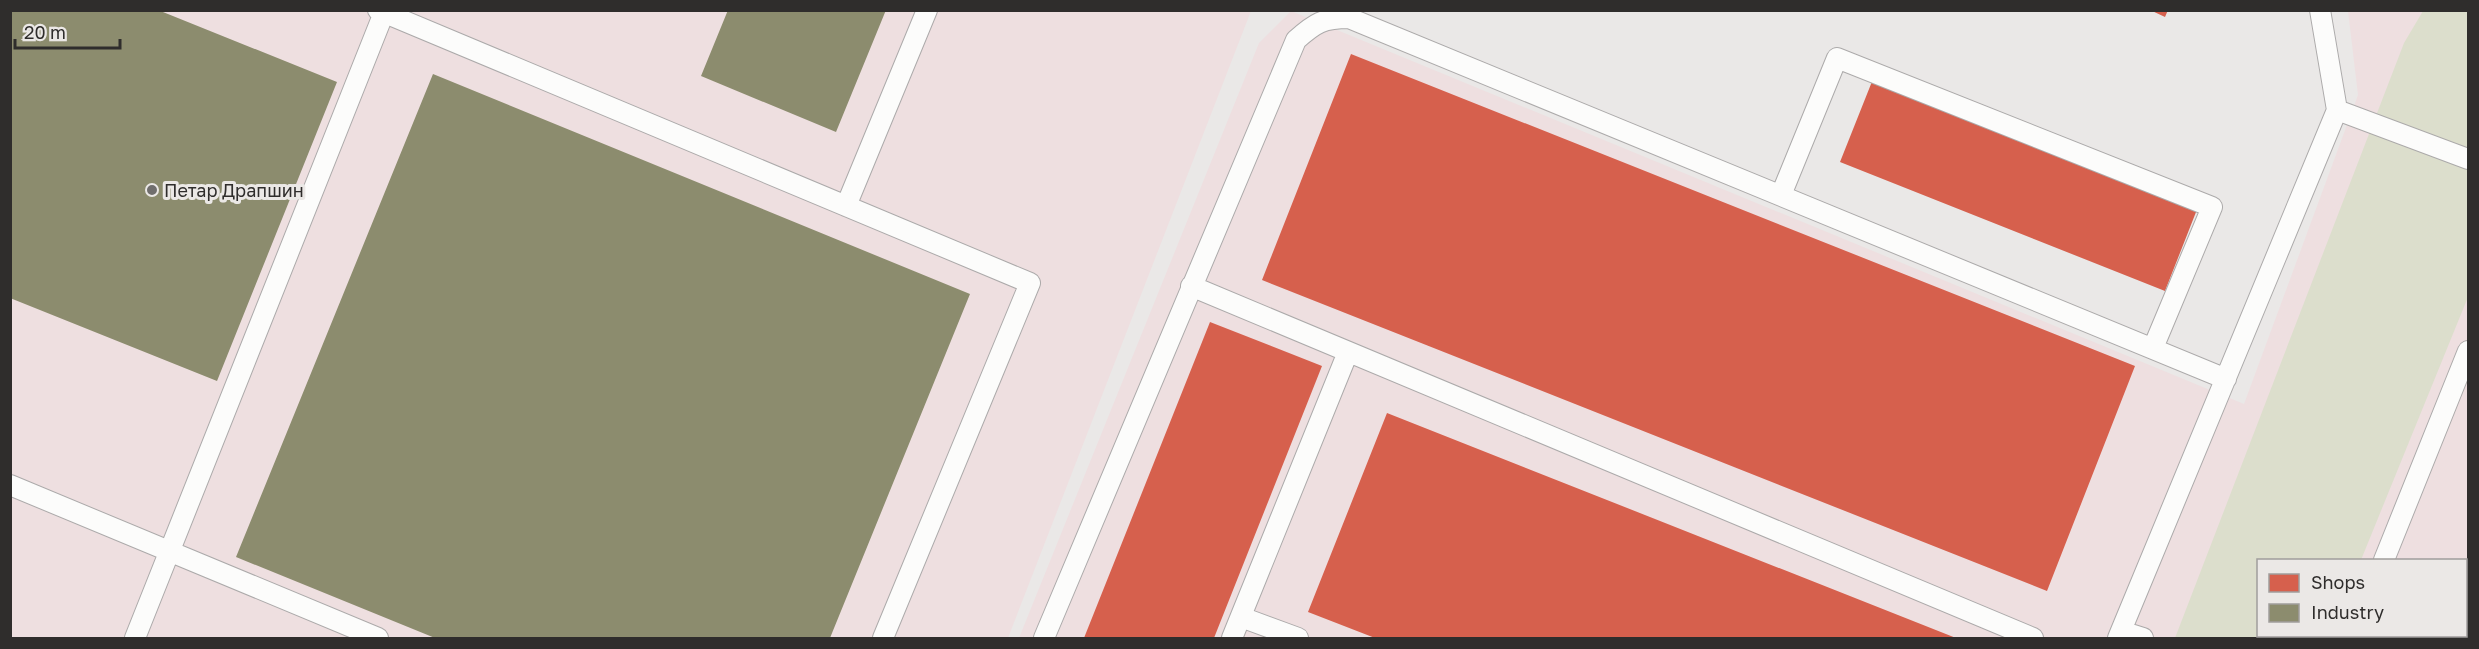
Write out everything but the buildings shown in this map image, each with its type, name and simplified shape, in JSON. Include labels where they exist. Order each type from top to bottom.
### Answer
[{"type":"lane","points":[[846,206],[927,10]]},
{"type":"lane","points":[[2143,639],[2120,635],[2337,110],[2320,10]]},
{"type":"lane","points":[[135,639],[168,550],[382,11],[1030,283],[883,639]]},
{"type":"lane","points":[[1044,639],[1296,40],[1314,24],[1331,18],[1349,18],[2226,378]]},
{"type":"lane","points":[[1780,195],[1837,58],[2212,207],[2153,348]]},
{"type":"lane","points":[[2337,110],[2469,159]]},
{"type":"lane","points":[[1191,286],[2032,639]]},
{"type":"lane","points":[[2385,559],[2469,351]]},
{"type":"lane","points":[[1232,639],[1348,352]]},
{"type":"lane","points":[[10,485],[378,639]]},
{"type":"lane","points":[[1241,617],[1298,639]]},
{"type":"shaded area","points":[[10,11],[1251,11],[1008,638],[11,638]]},
{"type":"shaded area","points":[[1291,11],[2244,404],[2358,95],[2348,11],[2468,11],[2468,638],[1019,638],[1259,43]]},
{"type":"green space","points":[[2423,11],[2468,11],[2468,297],[2361,559],[2257,559],[2257,637],[2329,638],[2175,638],[2404,43]]},
{"type":"place","name":"Петар Драпшин","points":[[152,190]]}]
